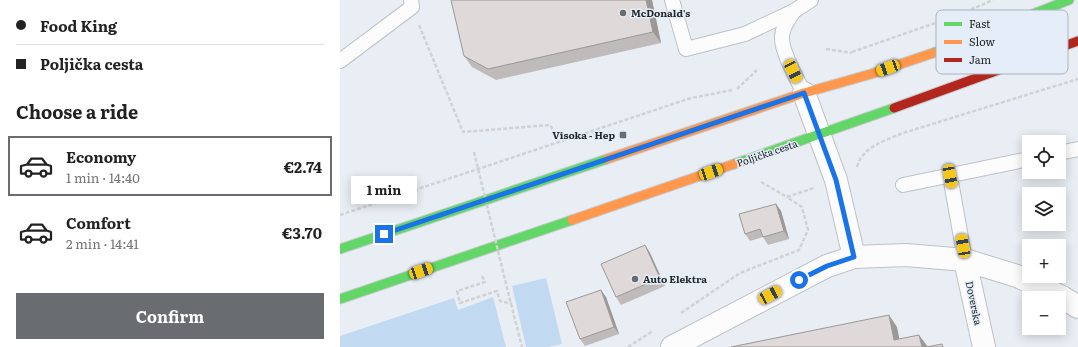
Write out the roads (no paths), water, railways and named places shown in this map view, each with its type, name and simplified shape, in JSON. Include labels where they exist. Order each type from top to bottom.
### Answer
[{"type":"main road","points":[[1045,10],[1069,0]]},
{"type":"main road","name":"Poljička cesta","points":[[1068,45],[1078,41]]},
{"type":"main road","points":[[340,249],[804,93],[860,78],[936,51]]},
{"type":"main road","name":"Poljička cesta","points":[[340,298],[820,135],[987,74]]},
{"type":"street","points":[[804,93],[836,180],[854,257]]},
{"type":"street","points":[[672,347],[827,266],[854,257],[906,255],[965,260],[1017,276],[1062,297],[1078,307]]},
{"type":"street","name":"Doverska","points":[[965,260],[984,347]]},
{"type":"lane","points":[[672,0],[686,49],[745,34],[794,11],[811,0]]},
{"type":"lane","points":[[340,61],[411,4]]},
{"type":"lane","points":[[794,11],[785,26],[782,37],[788,60],[804,93]]},
{"type":"lane","points":[[1066,152],[1078,149]]},
{"type":"lane","points":[[903,185],[1022,161]]},
{"type":"lane","points":[[950,176],[965,260]]},
{"type":"place","name":"McDonald's","points":[[623,13]]},
{"type":"place","name":"Visoka - Hep","points":[[623,135]]},
{"type":"place","name":"Auto Elektra","points":[[635,279]]}]
